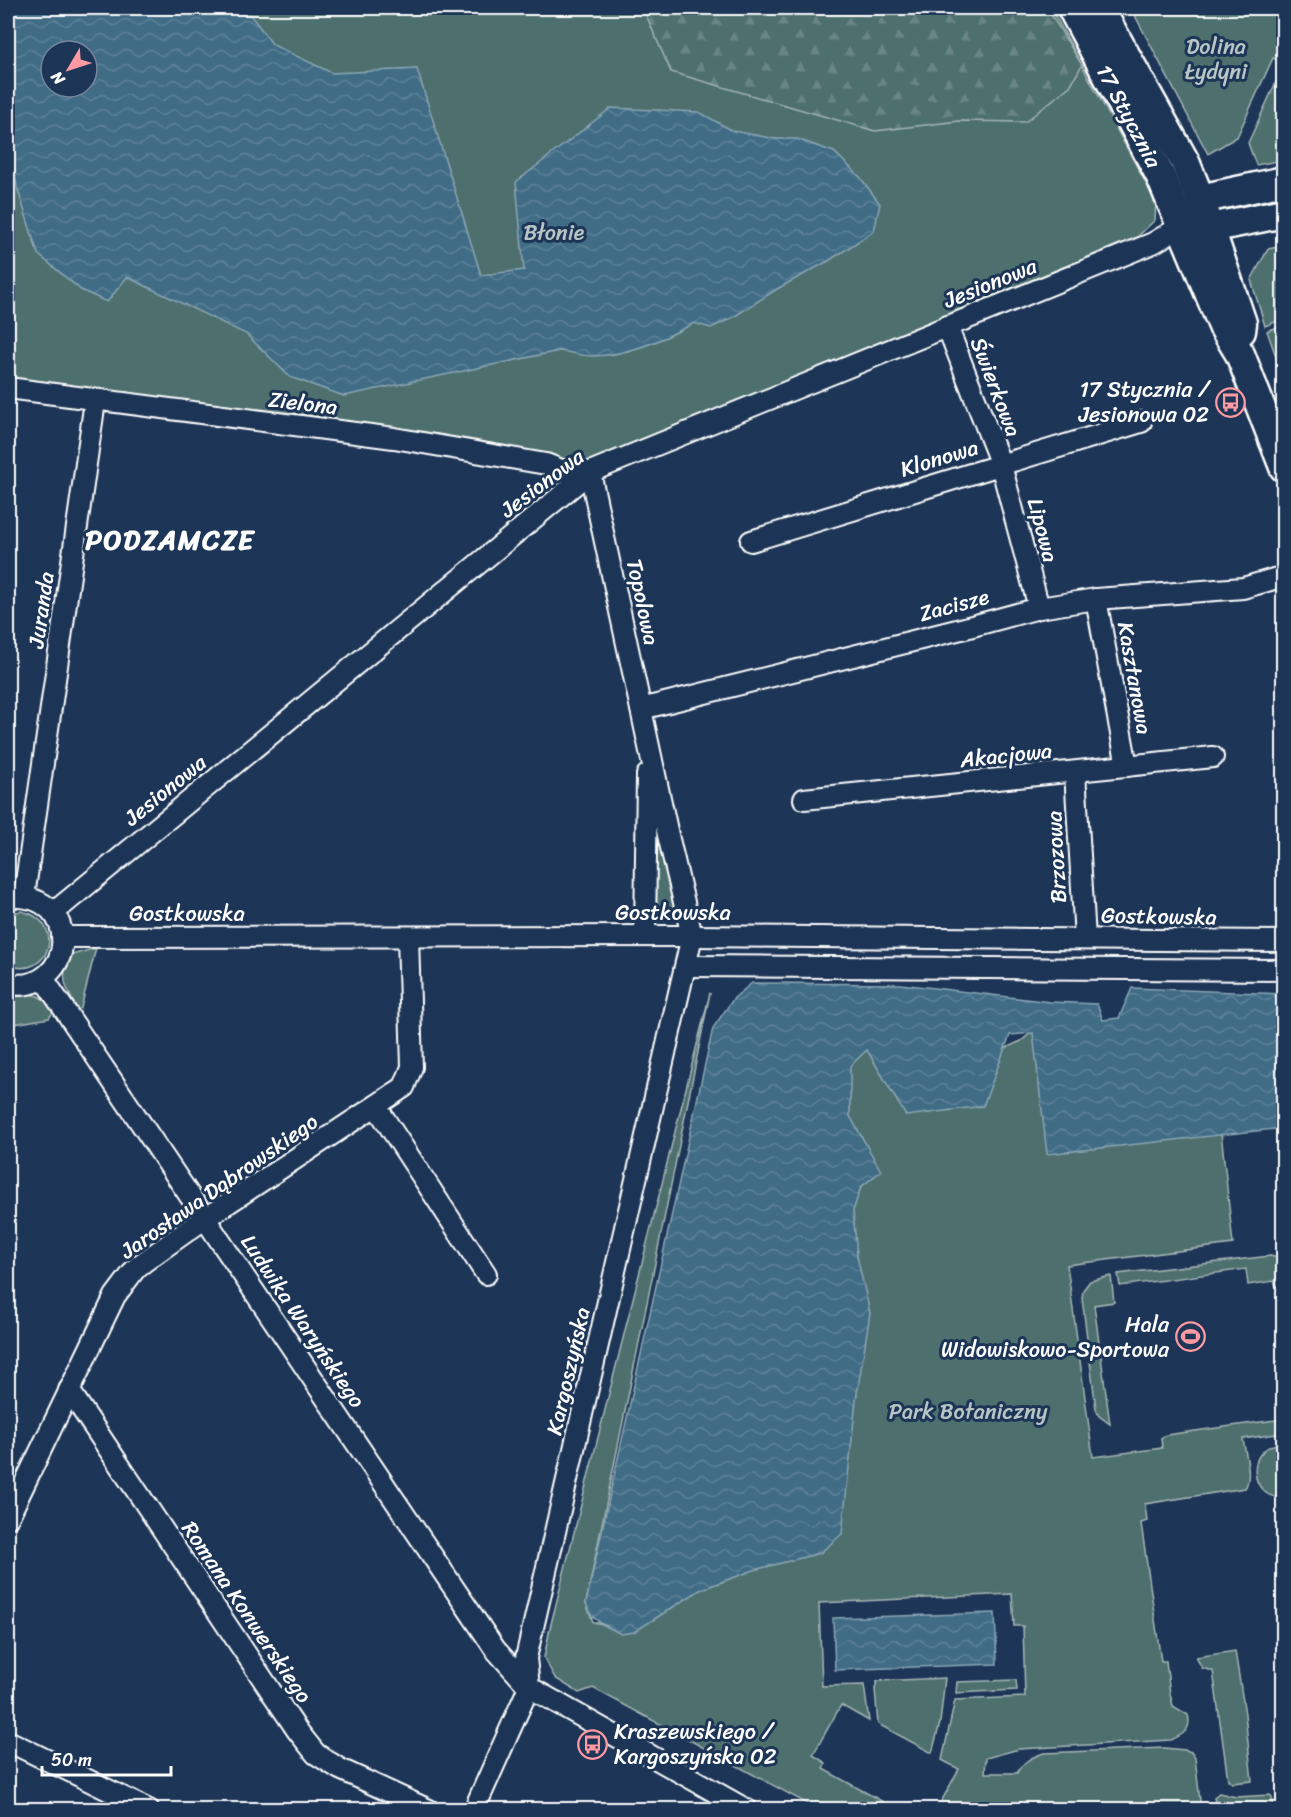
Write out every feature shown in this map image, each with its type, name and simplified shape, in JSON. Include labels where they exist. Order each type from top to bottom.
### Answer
[{"type":"main road","name":"17 Stycznia","points":[[1072,8],[1161,177],[1223,326],[1240,354],[1284,467]]},
{"type":"main road","name":"17 Stycznia","points":[[1099,8],[1185,162],[1242,323],[1240,354]]},
{"type":"main road","points":[[1284,181],[1200,199],[1182,226],[1210,228],[1284,213]]},
{"type":"street","name":"Jesionowa","points":[[53,913],[590,472],[1153,243],[1182,226]]},
{"type":"street","name":"Świerkowa","points":[[947,326],[1000,465]]},
{"type":"street","name":"Zielona","points":[[8,388],[394,438],[546,464],[569,473],[590,472]]},
{"type":"street","name":"Juranda","points":[[16,897],[95,401]]},
{"type":"street","name":"Klonowa","points":[[751,541],[1141,422]]},
{"type":"street","name":"Lipowa","points":[[1000,465],[1039,608]]},
{"type":"street","name":"Topolowa","points":[[590,472],[692,936]]},
{"type":"street","name":"Zacisze","points":[[641,710],[1039,608],[1096,598],[1243,588],[1284,576]]},
{"type":"street","name":"Kasztanowa","points":[[1096,598],[1126,766]]},
{"type":"street","name":"Topolowa","points":[[645,936],[648,742]]},
{"type":"street","name":"Akacjowa","points":[[804,799],[1213,757]]},
{"type":"street","name":"Brzozowa","points":[[1076,772],[1085,939]]},
{"type":"street","points":[[8,984],[29,984],[43,978],[57,964],[62,952],[61,928],[53,913],[40,902],[16,897]]},
{"type":"street","name":"Gostkowska","points":[[63,937],[692,936],[1284,941]]},
{"type":"street","name":"Kargoszyńska","points":[[474,1809],[529,1687],[526,1658],[692,936]]},
{"type":"street","name":"Jarosława Dąbrowskiego","points":[[9,1509],[115,1296],[125,1282],[145,1261],[204,1219],[404,1087],[412,1067],[408,937]]},
{"type":"street","points":[[686,966],[1284,970]]},
{"type":"street","name":"Ludwika Waryńskiego","points":[[43,978],[495,1649],[529,1687],[747,1809]]},
{"type":"street","points":[[376,1106],[486,1274]]},
{"type":"street","name":"Romana Konwerskiego","points":[[69,1390],[297,1730],[316,1754],[340,1769],[429,1809]]},
{"type":"street","points":[[8,1741],[149,1809]]},
{"type":"green space","name":"Błonie","points":[[8,8],[1051,8],[1156,202],[1155,220],[1137,237],[581,464],[8,378]]},
{"type":"green space","points":[[643,8],[1047,8],[1082,65],[1070,86],[1025,122],[959,121],[875,131],[671,72]]},
{"type":"green space","name":"Dolina Łydyni","points":[[1131,8],[1283,8],[1283,62],[1273,58],[1237,137],[1208,154]]},
{"type":"green space","name":"Dolina Łydyni","points":[[1283,67],[1283,160],[1256,165],[1248,143]]},
{"type":"green space","points":[[1283,246],[1283,319],[1265,326],[1251,280],[1268,249]]},
{"type":"green space","points":[[1283,327],[1283,376],[1267,331]]},
{"type":"green space","points":[[656,820],[676,916],[655,916],[654,821]]},
{"type":"green space","points":[[21,911],[36,917],[45,926],[49,937],[48,948],[43,958],[34,965],[23,968],[8,965],[8,914]]},
{"type":"green space","points":[[96,948],[81,1008],[78,1010],[67,990],[65,969],[72,955]]},
{"type":"green space","points":[[22,993],[37,996],[47,1003],[54,1011],[49,1018],[8,1025],[8,998]]},
{"type":"green space","name":"Park Botaniczny","points":[[710,993],[586,1603],[593,1622],[630,1629],[840,1123],[845,1061],[869,1045],[1004,1049],[1021,1041],[1036,1029],[1219,1113],[1233,1244],[1067,1265],[1093,1457],[1162,1448],[1161,1438],[1166,1435],[1283,1419],[1283,1433],[1243,1439],[1248,1471],[1245,1488],[1145,1504],[1147,1521],[1141,1523],[1161,1661],[1166,1661],[1173,1706],[1188,1715],[1189,1724],[1186,1731],[1171,1740],[1019,1749],[986,1758],[985,1773],[1017,1773],[1028,1760],[1044,1753],[1164,1748],[1185,1750],[1191,1752],[1195,1758],[1201,1809],[937,1809],[959,1769],[942,1760],[955,1700],[1025,1697],[1023,1626],[1014,1626],[1012,1594],[819,1603],[822,1686],[864,1685],[869,1721],[841,1705],[813,1755],[826,1763],[823,1769],[896,1809],[817,1809],[593,1688],[579,1693],[555,1678],[544,1658],[550,1628]]},
{"type":"green space","points":[[1270,1256],[1283,1259],[1283,1285],[1276,1286],[1274,1281],[1248,1285],[1246,1269],[1120,1286],[1118,1274]]},
{"type":"green space","points":[[1111,1276],[1114,1302],[1094,1305],[1110,1424],[1099,1416],[1096,1409],[1082,1298],[1083,1290],[1090,1281]]},
{"type":"green space","points":[[1283,1443],[1283,1497],[1272,1496],[1263,1491],[1258,1482],[1255,1473],[1256,1462],[1261,1453],[1270,1446]]},
{"type":"green space","points":[[1235,1651],[1252,1781],[1232,1783],[1228,1780],[1213,1671],[1202,1668],[1196,1657]]},
{"type":"green space","points":[[945,1678],[940,1723],[932,1753],[878,1724],[875,1689],[877,1681]]},
{"type":"green space","points":[[1016,1680],[1017,1690],[956,1693],[957,1682]]},
{"type":"green space","points":[[1219,1793],[1236,1797],[1270,1795],[1274,1809],[1216,1809],[1214,1797]]},
{"type":"water","points":[[8,8],[245,8],[273,45],[332,73],[417,69],[481,275],[524,270],[516,182],[611,108],[699,112],[733,131],[776,139],[797,139],[834,152],[860,177],[880,204],[874,231],[830,260],[711,328],[694,323],[671,335],[618,353],[592,356],[559,351],[344,396],[290,377],[246,334],[127,277],[107,302],[81,290],[38,254],[17,187],[8,139]]},
{"type":"water","points":[[752,983],[901,984],[1050,1002],[1097,1004],[1103,1020],[1119,1018],[1132,988],[1283,994],[1283,1128],[1047,1154],[1033,1033],[1010,1035],[983,1106],[906,1116],[867,1050],[850,1066],[850,1116],[881,1171],[861,1187],[853,1211],[857,1256],[870,1313],[856,1400],[842,1534],[820,1553],[754,1570],[700,1590],[634,1632],[621,1634],[591,1615],[586,1603],[713,1028],[734,998]]},
{"type":"water","points":[[995,1613],[997,1664],[835,1670],[833,1618]]},
{"type":"place","name":"17 Stycznia / Jesionowa 02","points":[[1230,402]]},
{"type":"place","name":"Hala Widowiskowo-Sportowa","points":[[1190,1337]]},
{"type":"place","name":"Kraszewskiego / Kargoszyńska 02","points":[[593,1744]]},
{"type":"district","name":"PODZAMCZE","points":[[170,539]]}]
